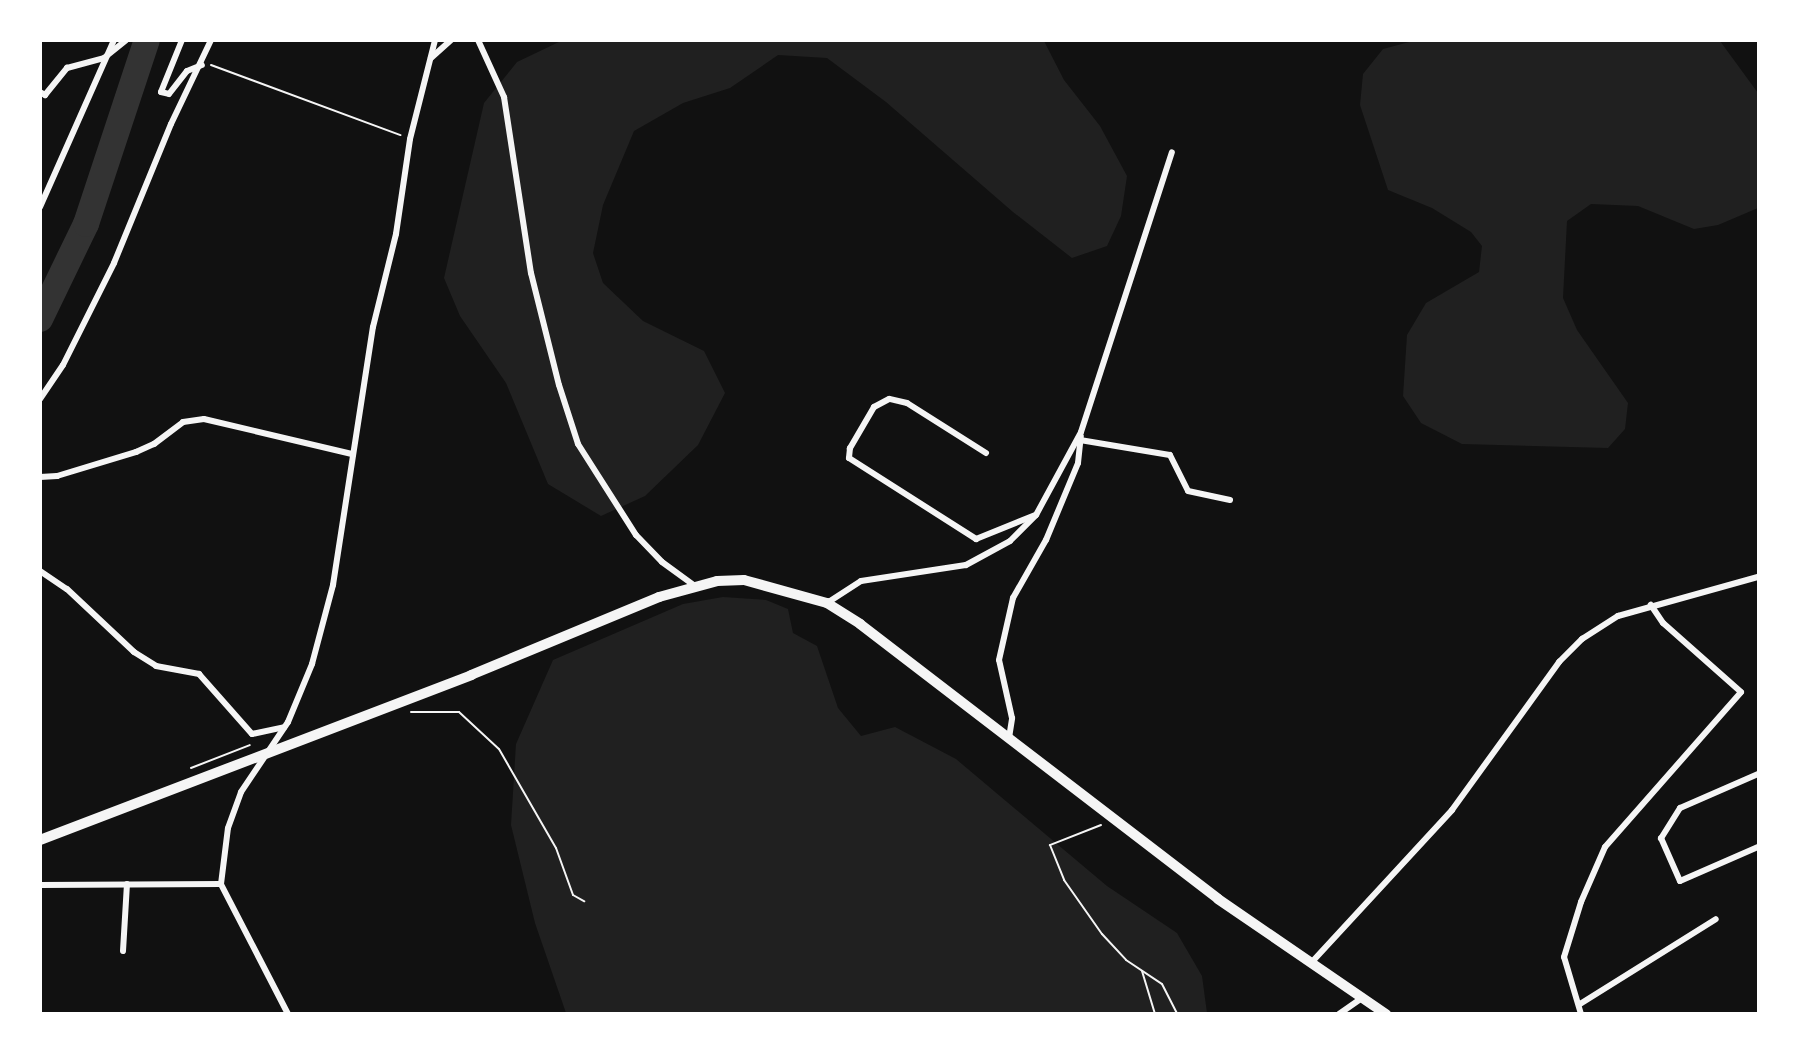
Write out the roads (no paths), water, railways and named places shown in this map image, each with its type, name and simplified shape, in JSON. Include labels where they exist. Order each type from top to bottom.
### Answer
[{"type":"main road","points":[[40,840],[695,586],[744,580],[827,603],[1115,820],[1311,963],[1386,1014]]},
{"type":"street","points":[[40,207],[114,40]]},
{"type":"street","points":[[40,92],[45,95],[67,68],[108,56],[126,40]]},
{"type":"street","points":[[182,40],[160,92],[169,93],[187,71],[202,64]]},
{"type":"street","points":[[40,399],[63,365],[114,263],[171,124],[202,64],[211,40]]},
{"type":"street","points":[[288,1014],[221,884],[233,812],[284,727],[312,664],[333,585],[352,454],[410,139],[435,40]]},
{"type":"street","points":[[430,58],[451,40]]},
{"type":"street","points":[[478,40],[504,97],[531,273],[559,386],[578,444],[636,535],[662,562],[695,586]]},
{"type":"street","points":[[827,603],[861,580],[966,565],[1010,541],[1036,515],[1081,432],[1172,152]]},
{"type":"street","points":[[986,453],[907,403],[889,399],[874,407],[850,448],[849,458],[976,538],[1036,515]]},
{"type":"street","points":[[40,477],[57,476],[136,452],[154,444],[183,422],[204,419],[352,454]]},
{"type":"street","points":[[1009,738],[1012,718],[999,660],[1008,619],[1013,598],[1046,540],[1078,463],[1081,432]]},
{"type":"street","points":[[1080,440],[1170,455],[1188,491],[1230,500]]},
{"type":"street","points":[[40,571],[67,589],[134,652],[156,666],[199,674],[252,734],[284,727]]},
{"type":"street","points":[[1311,963],[1452,810],[1559,663],[1582,639],[1618,616],[1650,605],[1758,577]]},
{"type":"street","points":[[1581,1014],[1580,1004],[1564,957],[1577,913],[1605,847],[1741,692],[1663,623],[1650,605]]},
{"type":"street","points":[[1758,774],[1680,808],[1661,838],[1680,881],[1758,847]]},
{"type":"street","points":[[123,951],[127,884]]},
{"type":"street","points":[[40,885],[221,884]]},
{"type":"street","points":[[1580,1004],[1716,919]]},
{"type":"street","points":[[1339,1014],[1362,998]]},
{"type":"waterway","points":[[40,319],[86,224],[147,40]]}]
